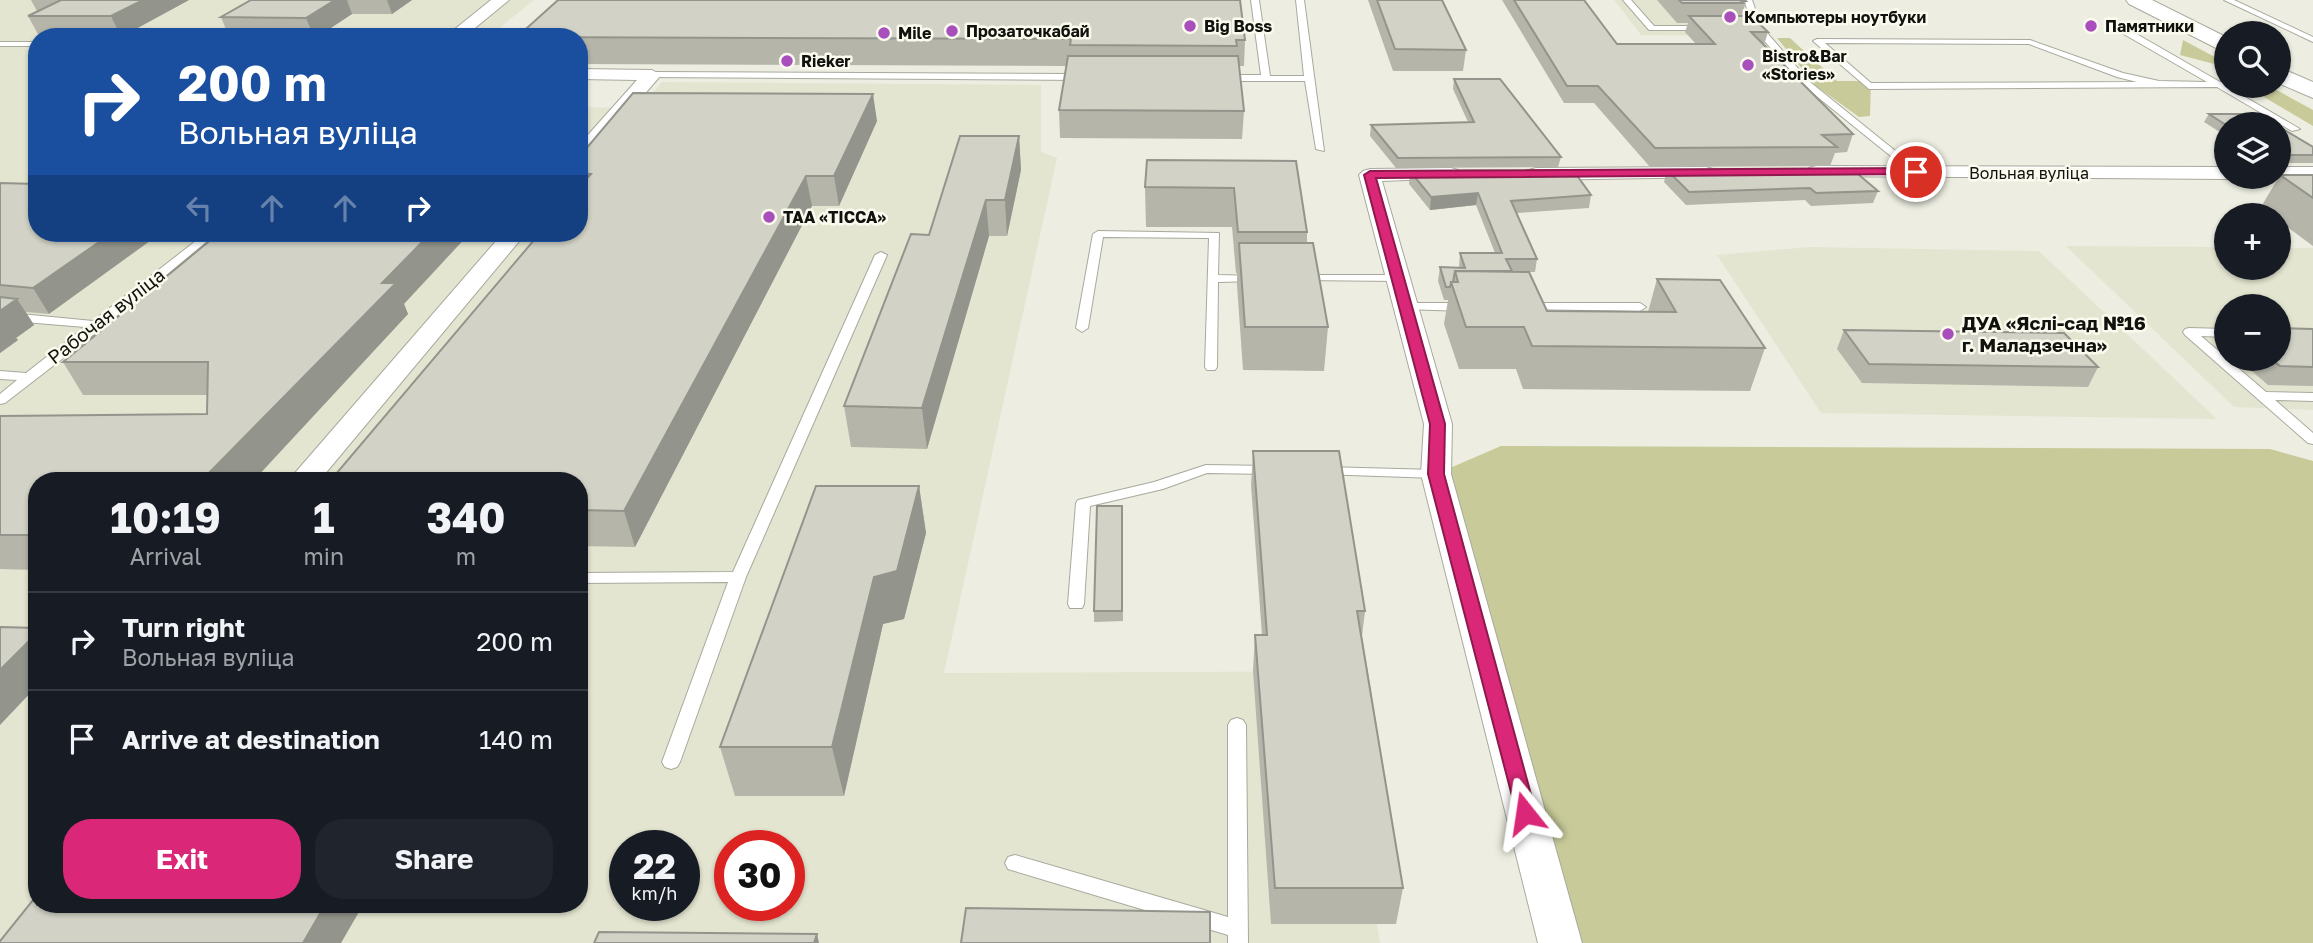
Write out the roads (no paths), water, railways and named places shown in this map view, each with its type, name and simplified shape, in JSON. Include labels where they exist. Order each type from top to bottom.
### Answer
[{"type":"street","points":[[465,28],[501,0]]},
{"type":"street","points":[[2136,0],[2214,40]]},
{"type":"street","points":[[588,74],[652,75]]},
{"type":"street","points":[[588,148],[652,75]]},
{"type":"street","points":[[1520,174],[1725,173]]},
{"type":"street","name":"Вольная вуліца","points":[[1793,173],[2214,173]]},
{"type":"street","points":[[2291,173],[2313,173]]},
{"type":"street","points":[[1465,174],[1370,175],[1437,424],[1436,474],[1560,943]]},
{"type":"street","points":[[311,472],[507,242]]},
{"type":"lane","points":[[1255,0],[1265,78]]},
{"type":"lane","points":[[1300,0],[1309,79],[1321,149]]},
{"type":"lane","points":[[1627,0],[1652,28],[1718,28]]},
{"type":"lane","points":[[1748,0],[1757,27],[1807,84],[1916,172]]},
{"type":"lane","points":[[2228,0],[2313,40]]},
{"type":"lane","points":[[2111,23],[2214,81]]},
{"type":"lane","points":[[1744,28],[1757,27]]},
{"type":"lane","points":[[2159,84],[2120,75],[2030,42],[1817,41],[1869,86],[2214,85]]},
{"type":"lane","points":[[0,44],[28,44]]},
{"type":"lane","points":[[652,75],[1098,77]]},
{"type":"lane","points":[[1210,78],[1309,79]]},
{"type":"lane","points":[[2243,98],[2295,129]]},
{"type":"lane","points":[[1082,328],[1098,234],[1215,235],[1211,367]]},
{"type":"lane","name":"Рабочая вуліца","points":[[0,400],[201,242]]},
{"type":"lane","points":[[671,762],[738,577],[881,255]]},
{"type":"lane","points":[[1212,278],[1265,278]]},
{"type":"lane","points":[[1292,278],[1480,307]]},
{"type":"lane","points":[[1520,307],[1640,307]]},
{"type":"lane","points":[[0,316],[98,325]]},
{"type":"lane","points":[[2214,333],[2189,332],[2214,353]]},
{"type":"lane","points":[[2236,371],[2313,440]]},
{"type":"lane","points":[[0,375],[27,377]]},
{"type":"lane","points":[[2266,396],[2313,397]]},
{"type":"lane","points":[[1076,604],[1083,503],[1158,486],[1206,469],[1289,470]]},
{"type":"lane","points":[[1315,471],[1436,474]]},
{"type":"lane","points":[[588,578],[738,577]]},
{"type":"lane","points":[[1015,863],[1237,936],[1237,725]]},
{"type":"place","name":"Компьютеры ноутбуки","points":[[1730,17]]},
{"type":"place","name":"Big Boss","points":[[1190,26]]},
{"type":"place","name":"Памятники","points":[[2091,26]]},
{"type":"place","name":"Прозаточкабай","points":[[952,31]]},
{"type":"place","name":"Mile","points":[[884,33]]},
{"type":"place","name":"Rieker","points":[[787,61]]},
{"type":"place","name":"Bistro&Bar «Stories»","points":[[1748,65]]},
{"type":"place","name":"ТАА «ТIССА»","points":[[769,217]]},
{"type":"place","name":"ДУА «Яслі-сад №16 г. Маладзечна»","points":[[1948,334]]}]
